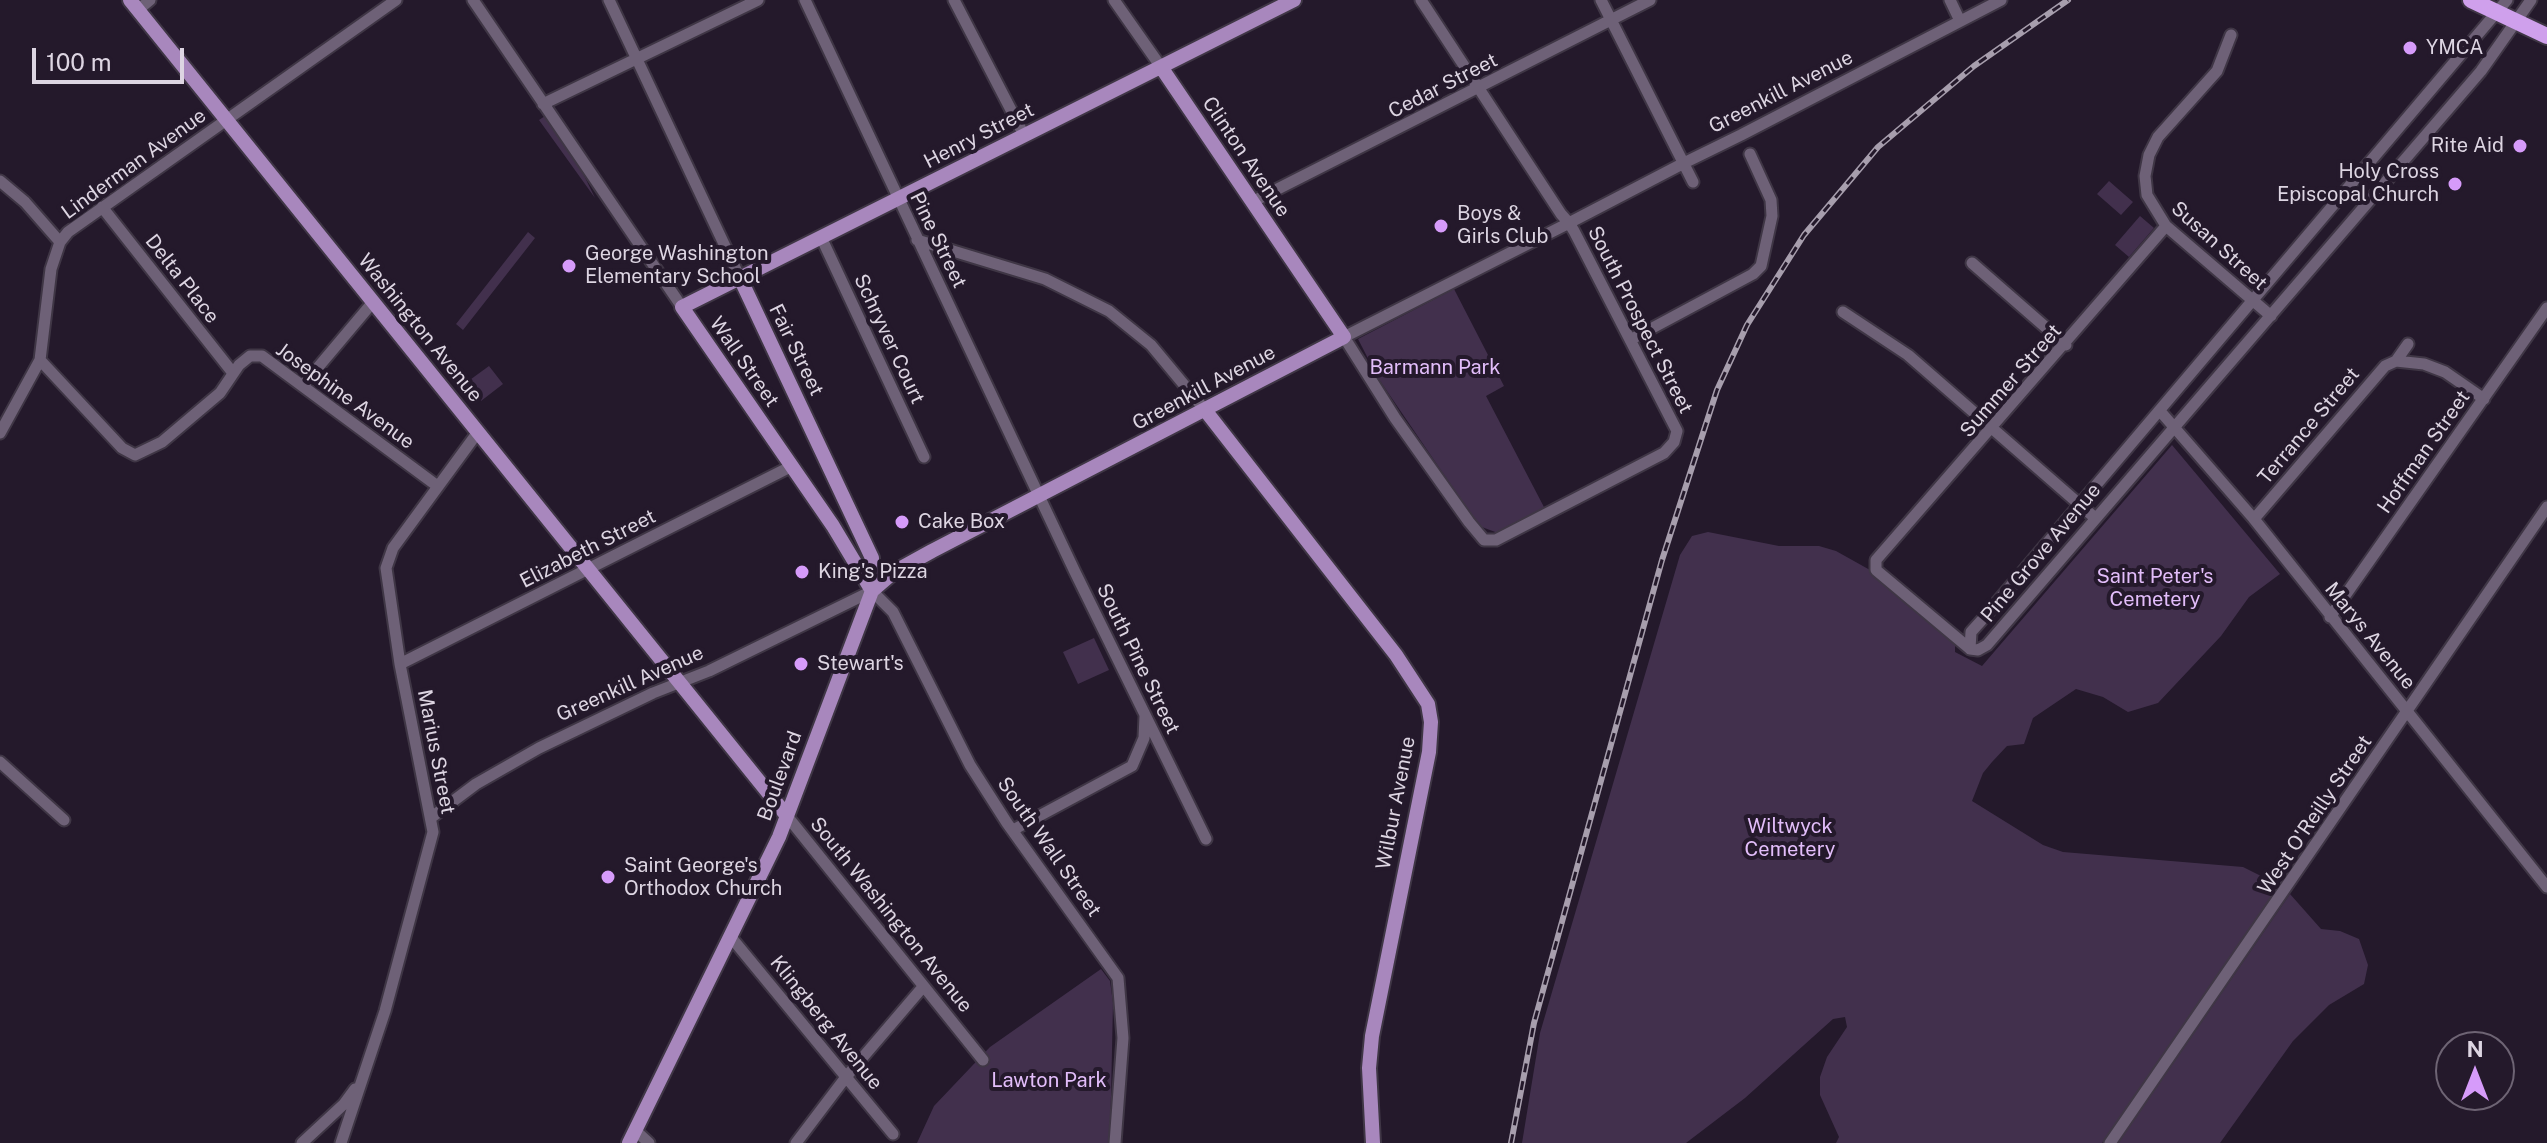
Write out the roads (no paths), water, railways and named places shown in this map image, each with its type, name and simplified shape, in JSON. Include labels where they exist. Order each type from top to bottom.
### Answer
[{"type":"highway","points":[[2471,0],[2503,7],[2515,21],[2547,36]]},
{"type":"main road","name":"Henry Street","points":[[682,307],[1286,2]]},
{"type":"main road","name":"Washington Avenue","points":[[134,5],[679,682]]},
{"type":"main road","name":"Clinton Avenue","points":[[1161,67],[1344,337]]},
{"type":"main road","name":"Fair Street","points":[[740,278],[872,558],[872,591]]},
{"type":"main road","name":"Wall Street","points":[[682,307],[792,466],[872,591]]},
{"type":"main road","name":"Greenkill Avenue","points":[[872,591],[894,572],[1344,337]]},
{"type":"main road","name":"Wilbur Avenue","points":[[1205,410],[1396,655],[1428,704],[1431,722],[1429,752],[1372,1036],[1369,1068],[1373,1143]]},
{"type":"main road","name":"Boulevard","points":[[632,1137],[787,816],[872,591]]},
{"type":"main road","name":"South Washington Avenue","points":[[679,682],[787,816]]},
{"type":"street","points":[[134,5],[150,0]]},
{"type":"street","name":"Linderman Avenue","points":[[0,433],[40,360],[51,269],[60,242],[102,207],[396,0]]},
{"type":"street","name":"Wall Street","points":[[473,0],[682,307]]},
{"type":"street","name":"Fair Street","points":[[609,0],[740,278]]},
{"type":"street","points":[[543,104],[758,0]]},
{"type":"street","name":"Pine Street","points":[[805,0],[1040,495]]},
{"type":"street","points":[[954,0],[1024,135]]},
{"type":"street","name":"Clinton Avenue","points":[[1114,0],[1161,67]]},
{"type":"street","name":"South Prospect Street","points":[[1344,337],[1395,418],[1469,522],[1487,540],[1496,540],[1642,465],[1664,453],[1674,442],[1677,431],[1569,223],[1421,0]]},
{"type":"street","points":[[1601,0],[1693,182]]},
{"type":"street","name":"Cedar Street","points":[[1252,202],[1650,0]]},
{"type":"street","points":[[1950,0],[1960,21]]},
{"type":"street","name":"Greenkill Avenue","points":[[1344,337],[2001,0]]},
{"type":"street","name":"Pine Grove Avenue","points":[[2503,7],[1971,632],[1970,649],[1978,650],[1987,645],[2094,517],[2271,316],[2336,235],[2481,71],[2531,0]]},
{"type":"street","name":"Susan Street","points":[[2231,35],[2217,71],[2158,137],[2149,155],[2145,176],[2147,195],[2166,226],[2271,316]]},
{"type":"street","points":[[2435,90],[2451,104]]},
{"type":"street","points":[[2398,133],[2414,146]]},
{"type":"street","points":[[1630,340],[1753,274],[1761,266],[1772,216],[1771,200],[1750,154]]},
{"type":"street","points":[[0,181],[25,202],[60,242]]},
{"type":"street","name":"Delta Place","points":[[102,207],[233,373]]},
{"type":"street","points":[[2319,223],[2336,235]]},
{"type":"street","name":"Summer Street","points":[[1970,649],[1876,570],[1875,564],[2166,226]]},
{"type":"street","name":"Schryver Court","points":[[821,237],[924,457]]},
{"type":"street","points":[[917,240],[1045,279],[1099,305],[1151,345],[1205,410]]},
{"type":"street","points":[[1972,263],[2066,345]]},
{"type":"street","points":[[304,384],[373,302]]},
{"type":"street","name":"Hoffman Street","points":[[2330,617],[2547,308]]},
{"type":"street","points":[[1843,312],[1908,355],[2094,517]]},
{"type":"street","name":"Terrance Street","points":[[2254,519],[2374,377],[2396,361],[2408,344]]},
{"type":"street","name":"Josephine Avenue","points":[[233,373],[250,356],[262,356],[304,384],[436,485]]},
{"type":"street","points":[[40,360],[122,448],[135,455],[162,442],[220,393],[233,373]]},
{"type":"street","points":[[2396,361],[2414,361],[2445,372],[2484,399]]},
{"type":"street","name":"Marys Avenue","points":[[2160,411],[2254,519],[2547,887]]},
{"type":"street","name":"Marius Street","points":[[341,1143],[429,855],[432,817],[400,664],[386,568],[393,548],[436,485],[478,432]]},
{"type":"street","name":"Elizabeth Street","points":[[400,664],[792,466]]},
{"type":"street","name":"South Pine Street","points":[[1040,495],[1206,839]]},
{"type":"street","name":"West O'Reilly Street","points":[[2110,1143],[2547,507]]},
{"type":"street","name":"Greenkill Avenue","points":[[432,817],[476,784],[539,748],[709,671],[872,591]]},
{"type":"street","name":"South Wall Street","points":[[872,591],[893,612],[970,765],[1118,978],[1123,1038],[1115,1143]]},
{"type":"street","points":[[1013,830],[1132,766],[1144,738],[1145,715]]},
{"type":"street","points":[[0,762],[64,820]]},
{"type":"street","name":"South Washington Avenue","points":[[787,816],[922,988],[983,1060]]},
{"type":"street","name":"Klingberg Avenue","points":[[730,936],[893,1134]]},
{"type":"street","points":[[796,1143],[846,1077],[922,988]]},
{"type":"street","points":[[307,1142],[344,1104],[365,1071]]},
{"type":"street","points":[[632,1137],[649,1143]]},
{"type":"railway","points":[[1511,1143],[1534,1023],[1662,560],[1717,390],[1747,325],[1804,235],[1878,147],[1974,66],[2068,0]]},
{"type":"place","name":"YMCA","points":[[2410,48]]},
{"type":"place","name":"Rite Aid","points":[[2520,146]]},
{"type":"place","name":"Holy Cross Episcopal Church","points":[[2455,184]]},
{"type":"place","name":"Boys & Girls Club","points":[[1441,226]]},
{"type":"place","name":"George Washington Elementary School","points":[[569,266]]},
{"type":"place","name":"Cake Box","points":[[902,522]]},
{"type":"place","name":"King's Pizza","points":[[802,572]]},
{"type":"place","name":"Stewart's","points":[[801,664]]},
{"type":"place","name":"Saint George's Orthodox Church","points":[[608,877]]},
{"type":"park label","name":"Barmann Park","points":[[1435,368]]},
{"type":"park label","name":"Saint Peter's Cemetery","points":[[2155,588]]},
{"type":"park label","name":"Wiltwyck Cemetery","points":[[1790,838]]},
{"type":"park label","name":"Lawton Park","points":[[1049,1081]]}]
